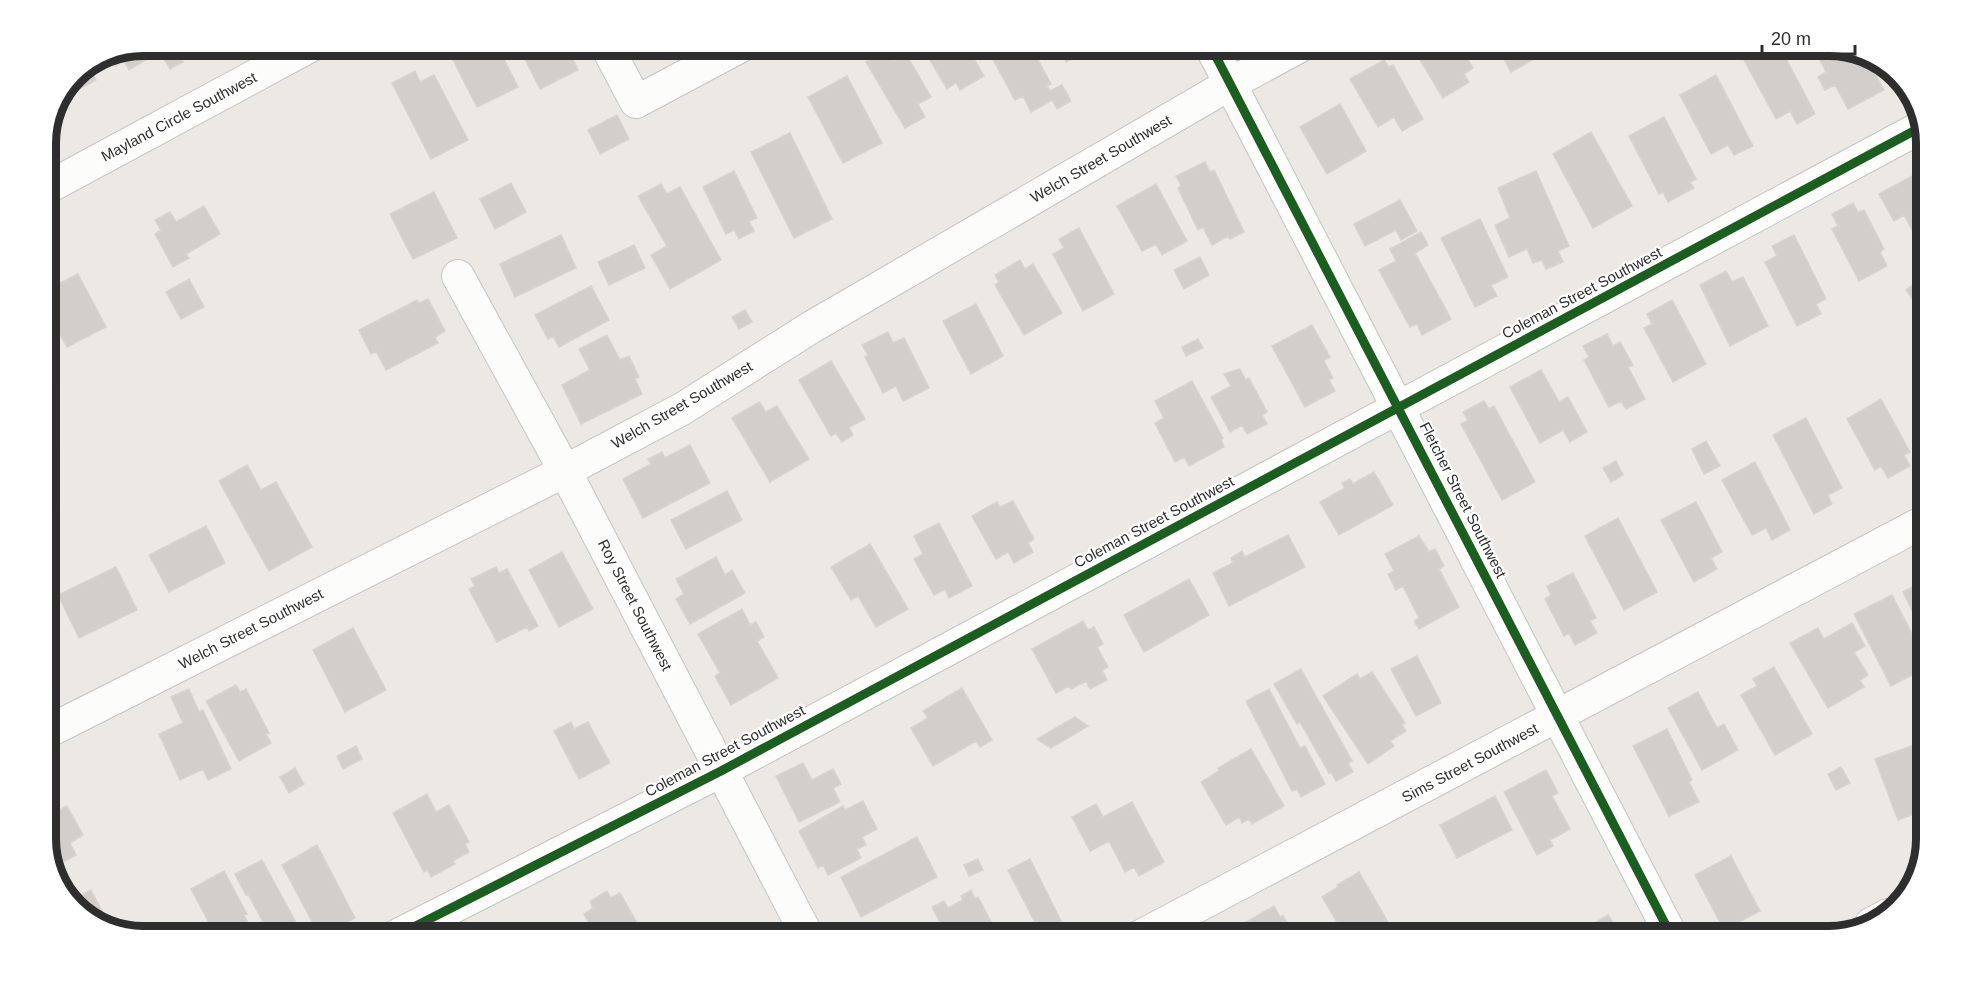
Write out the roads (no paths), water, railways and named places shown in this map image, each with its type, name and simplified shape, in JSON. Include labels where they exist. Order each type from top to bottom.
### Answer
[{"type":"street","name":"Mayland Circle Southwest","points":[[56,183],[292,56]]},
{"type":"street","points":[[612,56],[636,102],[722,56]]},
{"type":"street","name":"Fletcher Street Southwest","points":[[1216,56],[1666,926]]},
{"type":"street","name":"Welch Street Southwest","points":[[56,727],[565,471],[682,409],[810,328],[1282,56]]},
{"type":"street","name":"Coleman Street Southwest","points":[[416,926],[721,771],[1915,130]]},
{"type":"street","name":"Roy Street Southwest","points":[[458,276],[565,471],[802,926]]},
{"type":"street","name":"Sims Street Southwest","points":[[1160,926],[1916,526]]}]
